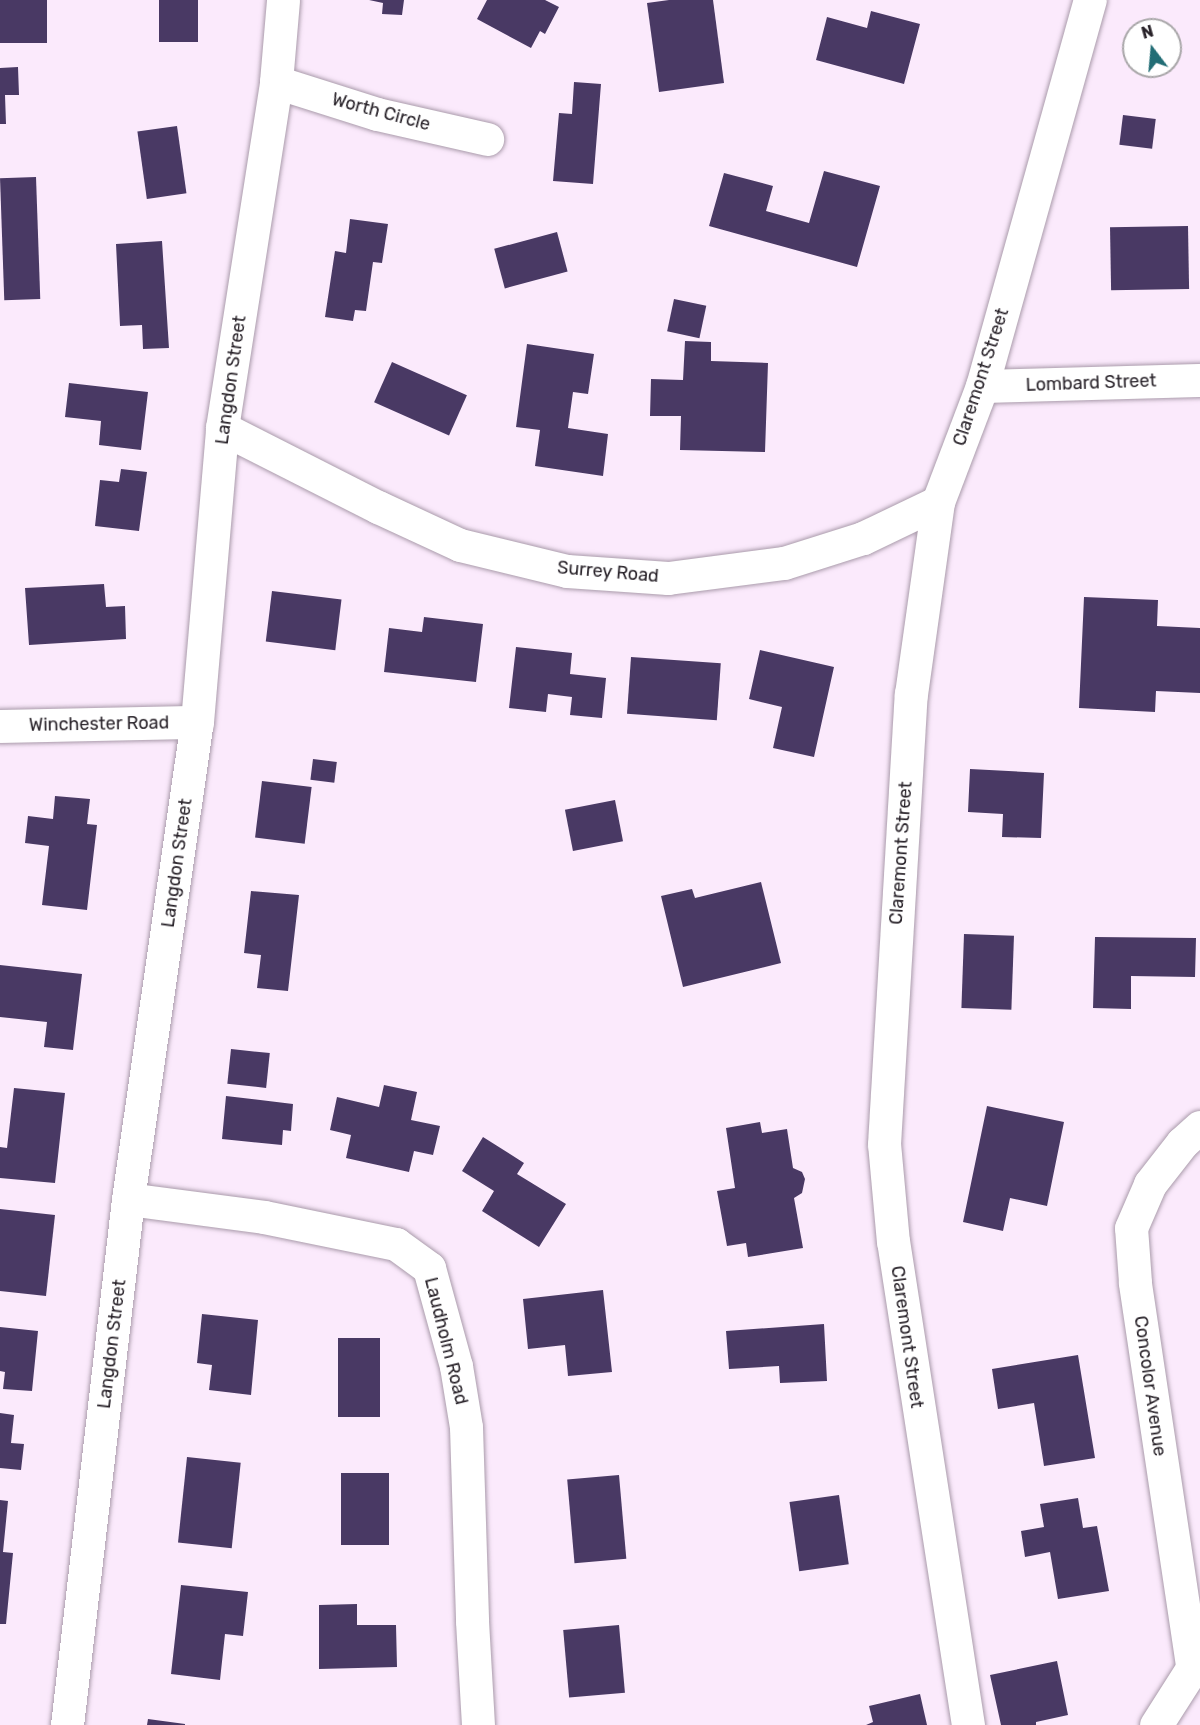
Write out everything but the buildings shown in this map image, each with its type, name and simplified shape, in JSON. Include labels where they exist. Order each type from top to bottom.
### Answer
[{"type":"street","name":"Langdon Street","points":[[67,1725],[128,1199],[197,722],[222,428],[276,82],[283,0]]},
{"type":"street","name":"Claremont Street","points":[[968,1725],[897,1265],[884,1144],[911,694],[938,502],[982,386],[1090,0]]},
{"type":"street","name":"Worth Circle","points":[[276,82],[377,114],[487,139]]},
{"type":"street","name":"Lombard Street","points":[[982,386],[1200,380]]},
{"type":"street","name":"Surrey Road","points":[[222,428],[378,507],[460,545],[567,571],[668,578],[784,563],[863,538],[938,502]]},
{"type":"street","name":"Winchester Road","points":[[0,726],[197,722]]},
{"type":"street","name":"Concolor Avenue","points":[[1196,1661],[1135,1282],[1131,1228],[1150,1184],[1182,1143],[1200,1127]]},
{"type":"street","name":"Laudholm Road","points":[[128,1199],[264,1217],[396,1244],[429,1268],[456,1366],[466,1427],[472,1621],[478,1725]]},
{"type":"street","points":[[1155,1725],[1196,1661]]}]
